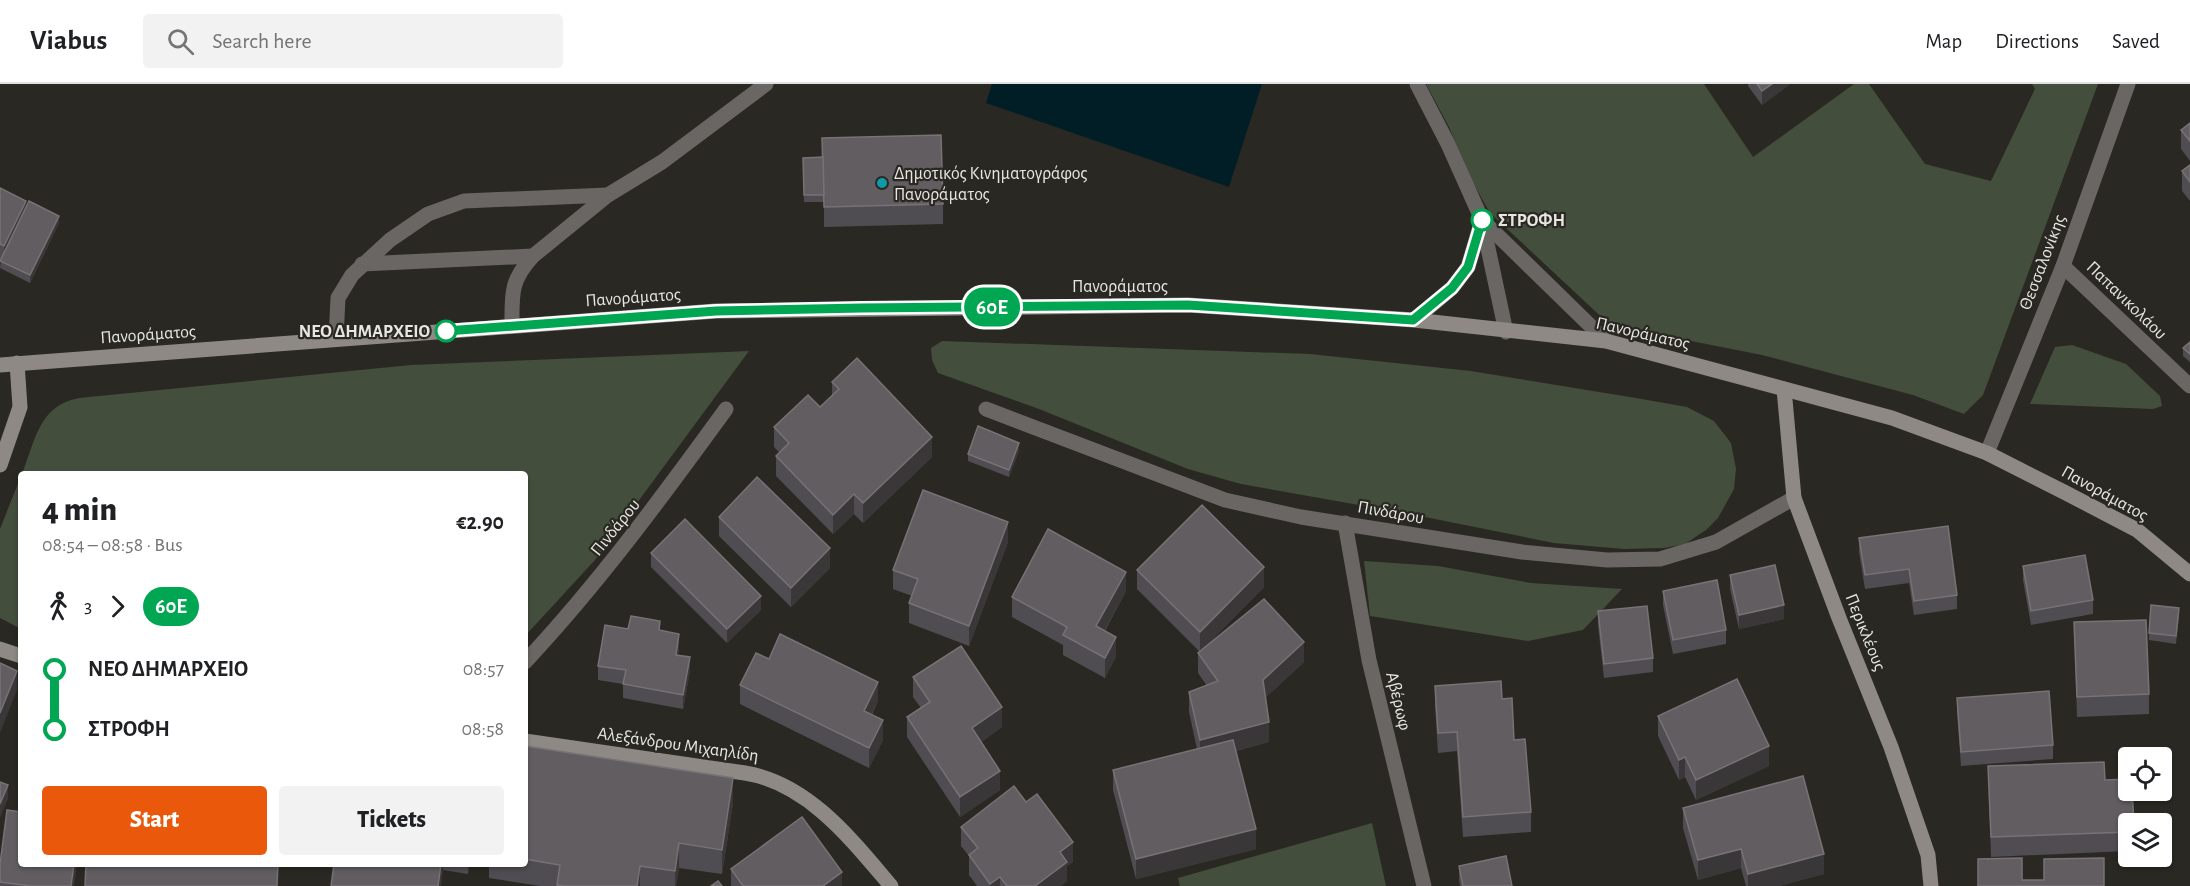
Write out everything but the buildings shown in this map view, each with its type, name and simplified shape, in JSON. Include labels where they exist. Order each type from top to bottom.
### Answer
[{"type":"main road","name":"Πανοράματος","points":[[0,365],[716,311],[1154,305],[1413,320],[1506,332],[1606,341],[1892,418],[1987,453],[2137,530],[2190,574]]},
{"type":"main road","points":[[0,465],[20,407],[17,363]]},
{"type":"main road","name":"Περικλέους","points":[[1784,389],[1794,498],[1891,747],[1928,855],[1931,886]]},
{"type":"main road","points":[[0,649],[18,655]]},
{"type":"main road","name":"Aλεξάνδρου Mιχαηλίδη","points":[[528,741],[745,772],[772,779],[799,794],[821,811],[891,886]]},
{"type":"street","points":[[512,326],[512,288],[523,267],[533,256],[608,195],[662,162],[766,84]]},
{"type":"street","points":[[1417,84],[1448,144],[1482,220],[1506,332]]},
{"type":"street","name":"Θεσσαλονίκης","points":[[1987,453],[2063,266],[2128,84]]},
{"type":"street","points":[[336,339],[338,298],[352,275],[362,264],[415,222],[452,204],[608,195]]},
{"type":"street","points":[[1413,320],[1452,288],[1468,267],[1482,220]]},
{"type":"street","points":[[1482,220],[1606,341]]},
{"type":"street","points":[[362,264],[533,256]]},
{"type":"street","name":"Παπανικολάου","points":[[2063,266],[2190,386]]},
{"type":"street","name":"Πινδάρου","points":[[528,659],[585,595],[654,509],[726,409]]},
{"type":"street","name":"Πινδάρου","points":[[986,409],[1225,500],[1301,518],[1522,552],[1637,560],[1678,554],[1716,542],[1794,498]]},
{"type":"street","name":"Αβέρωφ","points":[[1345,523],[1369,660],[1424,886]]},
{"type":"green space","points":[[1426,84],[1704,84],[1753,157],[1854,84],[1869,84],[1925,164],[1991,181],[2035,89],[2032,84],[2098,84],[1983,395],[1964,414],[1913,395],[1762,355],[1610,325],[1490,213],[1472,181],[1449,127]]},
{"type":"green space","points":[[942,341],[1310,354],[1471,371],[1687,407],[1714,421],[1731,443],[1736,469],[1734,489],[1718,518],[1706,530],[1685,544],[1664,548],[1624,549],[1554,543],[1241,484],[1188,469],[1039,409],[938,373],[932,360],[931,348]]},
{"type":"green space","points":[[2072,345],[2126,364],[2160,396],[2162,406],[2153,409],[2030,404],[2055,347]]},
{"type":"green space","points":[[749,351],[595,560],[528,633],[528,471],[23,471],[35,437],[47,416],[55,408],[79,398],[411,365]]},
{"type":"green space","points":[[18,484],[18,627],[0,618],[0,529]]},
{"type":"green space","points":[[1364,561],[1438,566],[1531,583],[1622,589],[1583,630],[1528,641],[1370,616]]},
{"type":"green space","points":[[1372,823],[1386,886],[1180,886],[1178,878]]},
{"type":"water","points":[[992,84],[1262,84],[1229,187],[986,103]]},
{"type":"bus line","name":"60Ε","points":[[446,331],[716,311],[862,308],[1188,305],[1413,320],[1452,288],[1468,267],[1482,220]]},
{"type":"place","name":"Δημοτικός Κινηματογράφος Πανοράματος","points":[[882,183]]},
{"type":"place","name":"ΣΤΡΟΦΗ","points":[[1482,220]]},
{"type":"place","name":"ΝΕΟ ΔΗΜΑΡΧΕΙΟ","points":[[446,331]]}]
